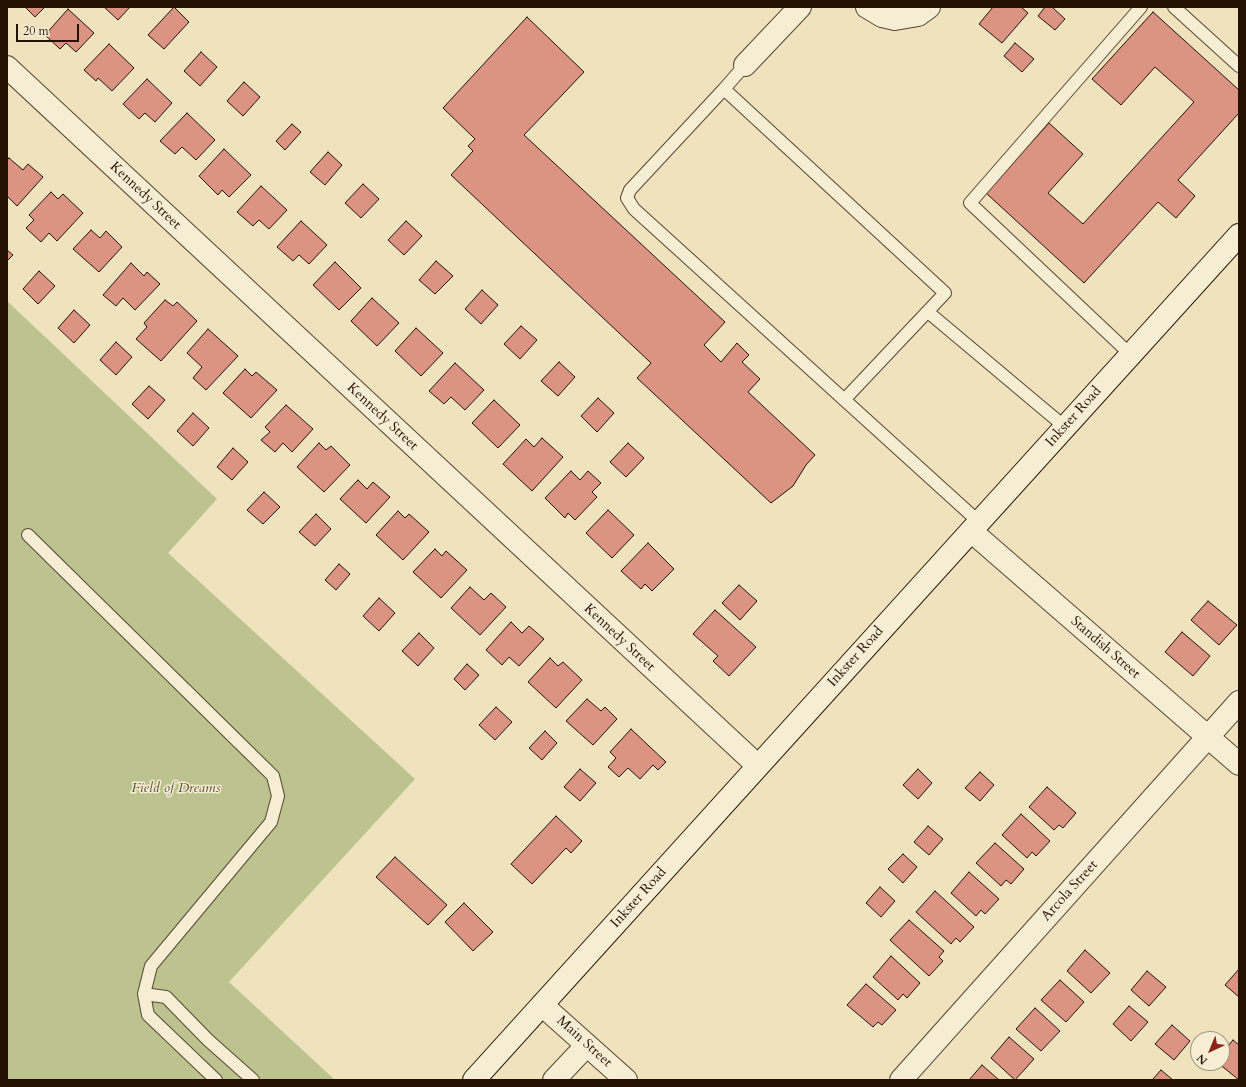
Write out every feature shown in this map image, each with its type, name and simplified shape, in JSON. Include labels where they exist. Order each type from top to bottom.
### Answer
[{"type":"street","points":[[745,65],[800,7]]},
{"type":"street","points":[[867,7],[882,16],[895,19],[918,15],[929,7]]},
{"type":"street","name":"Kennedy Street","points":[[7,67],[758,766]]},
{"type":"street","name":"Inkster Road","points":[[474,1080],[1239,235]]},
{"type":"street","name":"Standish Street","points":[[975,526],[1207,737],[1239,764]]},
{"type":"street","name":"Arcola Street","points":[[901,1080],[1239,702]]},
{"type":"street","name":"Main Street","points":[[542,1005],[626,1080]]},
{"type":"street","points":[[554,1080],[587,1045]]},
{"type":"lane","points":[[1131,355],[970,202],[1141,7]]},
{"type":"lane","points":[[1174,7],[1239,66]]},
{"type":"lane","points":[[745,65],[630,190],[627,198],[634,209],[844,400],[975,526]]},
{"type":"lane","points":[[724,89],[945,293],[844,400]]},
{"type":"lane","points":[[928,312],[1065,427]]},
{"type":"lane","points":[[28,535],[272,776],[278,796],[271,822],[151,966],[144,994],[148,1015],[216,1080]]},
{"type":"lane","points":[[144,994],[166,997],[208,1040],[253,1080]]},
{"type":"green space","name":"Field of Dreams","points":[[7,301],[217,499],[168,553],[415,779],[229,982],[335,1080],[7,1080]]},
{"type":"building","points":[[25,7],[45,7],[35,17]]},
{"type":"building","points":[[104,7],[130,7],[118,20]]},
{"type":"building","points":[[174,7],[189,22],[164,49],[148,35]]},
{"type":"building","points":[[993,7],[1021,7],[1028,13],[1002,43],[979,24]]},
{"type":"building","points":[[1045,7],[1052,7],[1065,19],[1055,30],[1038,16]]},
{"type":"building","points":[[68,9],[94,33],[76,52],[66,43],[60,49],[45,35]]},
{"type":"building","points":[[1153,12],[1239,90],[1239,113],[1178,180],[1195,196],[1176,218],[1158,202],[1084,283],[986,193],[1049,123],[1083,154],[1048,193],[1083,224],[1194,102],[1155,67],[1121,105],[1092,79]]},
{"type":"building","points":[[527,17],[584,72],[524,135],[725,322],[704,345],[721,362],[737,343],[749,355],[742,362],[760,379],[748,392],[815,455],[806,465],[793,486],[771,503],[637,378],[651,363],[451,175],[473,151],[468,146],[475,139],[443,108]]},
{"type":"building","points":[[1015,43],[1034,59],[1022,72],[1004,56]]},
{"type":"building","points":[[109,44],[134,68],[112,91],[98,78],[96,81],[84,70]]},
{"type":"building","points":[[201,52],[217,67],[200,86],[184,71]]},
{"type":"building","points":[[147,79],[172,103],[155,122],[145,113],[139,119],[123,104]]},
{"type":"building","points":[[244,82],[260,97],[243,116],[227,101]]},
{"type":"building","points":[[187,113],[215,140],[196,160],[182,147],[175,154],[160,141]]},
{"type":"building","points":[[292,124],[301,132],[285,150],[276,141]]},
{"type":"building","points":[[224,149],[251,175],[229,197],[222,190],[218,195],[199,176]]},
{"type":"building","points":[[328,152],[342,165],[325,185],[310,172]]},
{"type":"building","points":[[9,158],[23,170],[28,164],[43,177],[17,206],[7,196],[7,160]]},
{"type":"building","points":[[363,184],[379,199],[361,218],[345,203]]},
{"type":"building","points":[[261,186],[287,210],[269,229],[259,220],[253,226],[237,212]]},
{"type":"building","points":[[51,192],[58,199],[63,194],[83,213],[57,241],[49,233],[41,242],[26,228],[34,220],[29,215]]},
{"type":"building","points":[[301,221],[327,245],[309,264],[299,255],[293,261],[277,247]]},
{"type":"building","points":[[406,221],[422,236],[404,255],[388,240]]},
{"type":"building","points":[[91,230],[100,238],[106,231],[122,247],[99,272],[73,249]]},
{"type":"building","points":[[7,250],[13,255],[7,261]]},
{"type":"building","points":[[436,261],[453,276],[435,294],[419,280]]},
{"type":"building","points":[[335,262],[361,288],[339,310],[313,285]]},
{"type":"building","points":[[131,263],[144,276],[147,272],[160,284],[135,310],[123,298],[116,306],[103,295]]},
{"type":"building","points":[[39,271],[55,286],[38,304],[23,289]]},
{"type":"building","points":[[482,290],[498,305],[481,324],[465,309]]},
{"type":"building","points":[[372,298],[399,323],[377,346],[351,321]]},
{"type":"building","points":[[165,300],[173,306],[177,302],[197,321],[161,361],[136,339],[147,327],[144,323]]},
{"type":"building","points":[[74,310],[90,325],[74,343],[58,328]]},
{"type":"building","points":[[521,326],[537,340],[520,359],[504,344]]},
{"type":"building","points":[[416,328],[443,353],[421,376],[395,351]]},
{"type":"building","points":[[208,329],[238,356],[206,390],[193,378],[202,367],[187,353]]},
{"type":"building","points":[[116,342],[132,357],[116,375],[100,360]]},
{"type":"building","points":[[559,362],[575,377],[558,396],[541,381]]},
{"type":"building","points":[[455,363],[484,390],[465,410],[451,397],[444,404],[429,391]]},
{"type":"building","points":[[245,369],[252,376],[256,372],[277,390],[251,418],[223,393]]},
{"type":"building","points":[[149,386],[165,400],[148,419],[132,404]]},
{"type":"building","points":[[598,398],[614,413],[597,432],[581,416]]},
{"type":"building","points":[[494,400],[520,425],[498,448],[472,423]]},
{"type":"building","points":[[286,405],[313,429],[292,452],[283,443],[275,452],[261,440],[270,432],[265,427]]},
{"type":"building","points":[[193,413],[209,428],[193,446],[177,431]]},
{"type":"building","points":[[542,438],[563,457],[532,491],[503,464],[526,439],[534,447]]},
{"type":"building","points":[[319,443],[326,450],[331,446],[350,465],[324,492],[297,467]]},
{"type":"building","points":[[628,443],[644,458],[626,477],[610,462]]},
{"type":"building","points":[[233,448],[248,462],[232,480],[217,467]]},
{"type":"building","points":[[571,471],[580,480],[588,471],[601,483],[592,492],[597,497],[575,520],[568,513],[565,518],[545,498]]},
{"type":"building","points":[[358,480],[367,489],[373,482],[390,497],[366,523],[340,499]]},
{"type":"building","points":[[264,492],[280,507],[263,524],[247,510]]},
{"type":"building","points":[[608,510],[634,535],[612,558],[586,533]]},
{"type":"building","points":[[398,511],[405,518],[409,514],[429,532],[403,560],[376,535]]},
{"type":"building","points":[[316,514],[331,529],[315,546],[299,532]]},
{"type":"building","points":[[648,543],[674,569],[652,591],[645,584],[641,589],[621,571]]},
{"type":"building","points":[[435,549],[442,556],[446,551],[467,570],[441,598],[413,572]]},
{"type":"building","points":[[339,564],[350,574],[336,590],[325,580]]},
{"type":"building","points":[[739,585],[757,601],[740,620],[722,603]]},
{"type":"building","points":[[470,587],[484,600],[491,593],[506,607],[480,635],[451,608]]},
{"type":"building","points":[[379,598],[395,613],[379,631],[363,616]]},
{"type":"building","points":[[1208,601],[1237,625],[1219,645],[1191,620]]},
{"type":"building","points":[[715,610],[756,647],[729,676],[713,661],[718,656],[693,634]]},
{"type":"building","points":[[511,622],[522,633],[529,626],[544,639],[519,666],[509,657],[502,665],[486,650]]},
{"type":"building","points":[[1182,632],[1210,656],[1193,676],[1165,652]]},
{"type":"building","points":[[419,633],[434,648],[418,666],[402,651]]},
{"type":"building","points":[[550,658],[558,666],[563,662],[582,680],[556,708],[528,682]]},
{"type":"building","points":[[467,664],[479,675],[465,690],[454,679]]},
{"type":"building","points":[[587,699],[601,711],[605,707],[617,719],[593,745],[566,721]]},
{"type":"building","points":[[496,707],[512,722],[495,740],[479,725]]},
{"type":"building","points":[[631,729],[666,762],[658,770],[653,765],[640,779],[628,768],[619,777],[608,767],[616,758],[610,752]]},
{"type":"building","points":[[545,731],[557,743],[542,760],[529,748]]},
{"type":"building","points":[[580,769],[596,783],[580,801],[564,787]]},
{"type":"building","points":[[918,769],[932,783],[918,799],[903,785]]},
{"type":"building","points":[[980,772],[994,785],[980,801],[965,788]]},
{"type":"building","points":[[1047,787],[1076,813],[1063,828],[1059,825],[1054,830],[1029,807]]},
{"type":"building","points":[[1021,814],[1050,841],[1036,856],[1032,852],[1027,858],[1002,835]]},
{"type":"building","points":[[556,816],[582,841],[571,853],[566,848],[532,884],[511,864]]},
{"type":"building","points":[[928,826],[943,839],[929,855],[914,842]]},
{"type":"building","points":[[995,843],[1024,869],[1011,884],[1006,880],[1001,886],[976,863]]},
{"type":"building","points":[[903,854],[917,867],[903,883],[888,869]]},
{"type":"building","points":[[395,857],[447,905],[428,925],[376,877]]},
{"type":"building","points":[[969,872],[999,899],[985,914],[981,910],[976,916],[951,893]]},
{"type":"building","points":[[880,887],[895,901],[881,917],[866,903]]},
{"type":"building","points":[[935,891],[974,927],[960,942],[956,938],[951,944],[916,912]]},
{"type":"building","points":[[464,903],[493,932],[473,951],[445,922]]},
{"type":"building","points":[[909,920],[944,951],[939,957],[943,961],[929,976],[890,940]]},
{"type":"building","points":[[1085,950],[1110,973],[1091,993],[1067,971]]},
{"type":"building","points":[[891,956],[920,983],[907,998],[903,994],[898,1000],[873,977]]},
{"type":"building","points":[[1239,969],[1239,997],[1225,985]]},
{"type":"building","points":[[1147,971],[1166,987],[1149,1006],[1131,990]]},
{"type":"building","points":[[1060,980],[1084,1002],[1066,1022],[1041,1000]]},
{"type":"building","points":[[866,984],[896,1010],[882,1025],[878,1022],[873,1027],[847,1005]]},
{"type":"building","points":[[1129,1006],[1148,1022],[1131,1041],[1113,1024]]},
{"type":"building","points":[[1035,1008],[1060,1031],[1041,1051],[1016,1029]]},
{"type":"building","points":[[1172,1025],[1190,1041],[1174,1060],[1155,1044]]},
{"type":"building","points":[[1009,1037],[1034,1059],[1015,1080],[991,1058]]},
{"type":"building","points":[[1233,1040],[1239,1045],[1239,1080],[1228,1071],[1230,1071],[1230,1044]]},
{"type":"building","points":[[982,1065],[999,1080],[969,1080]]},
{"type":"building","points":[[1161,1070],[1173,1080],[1152,1080]]}]
